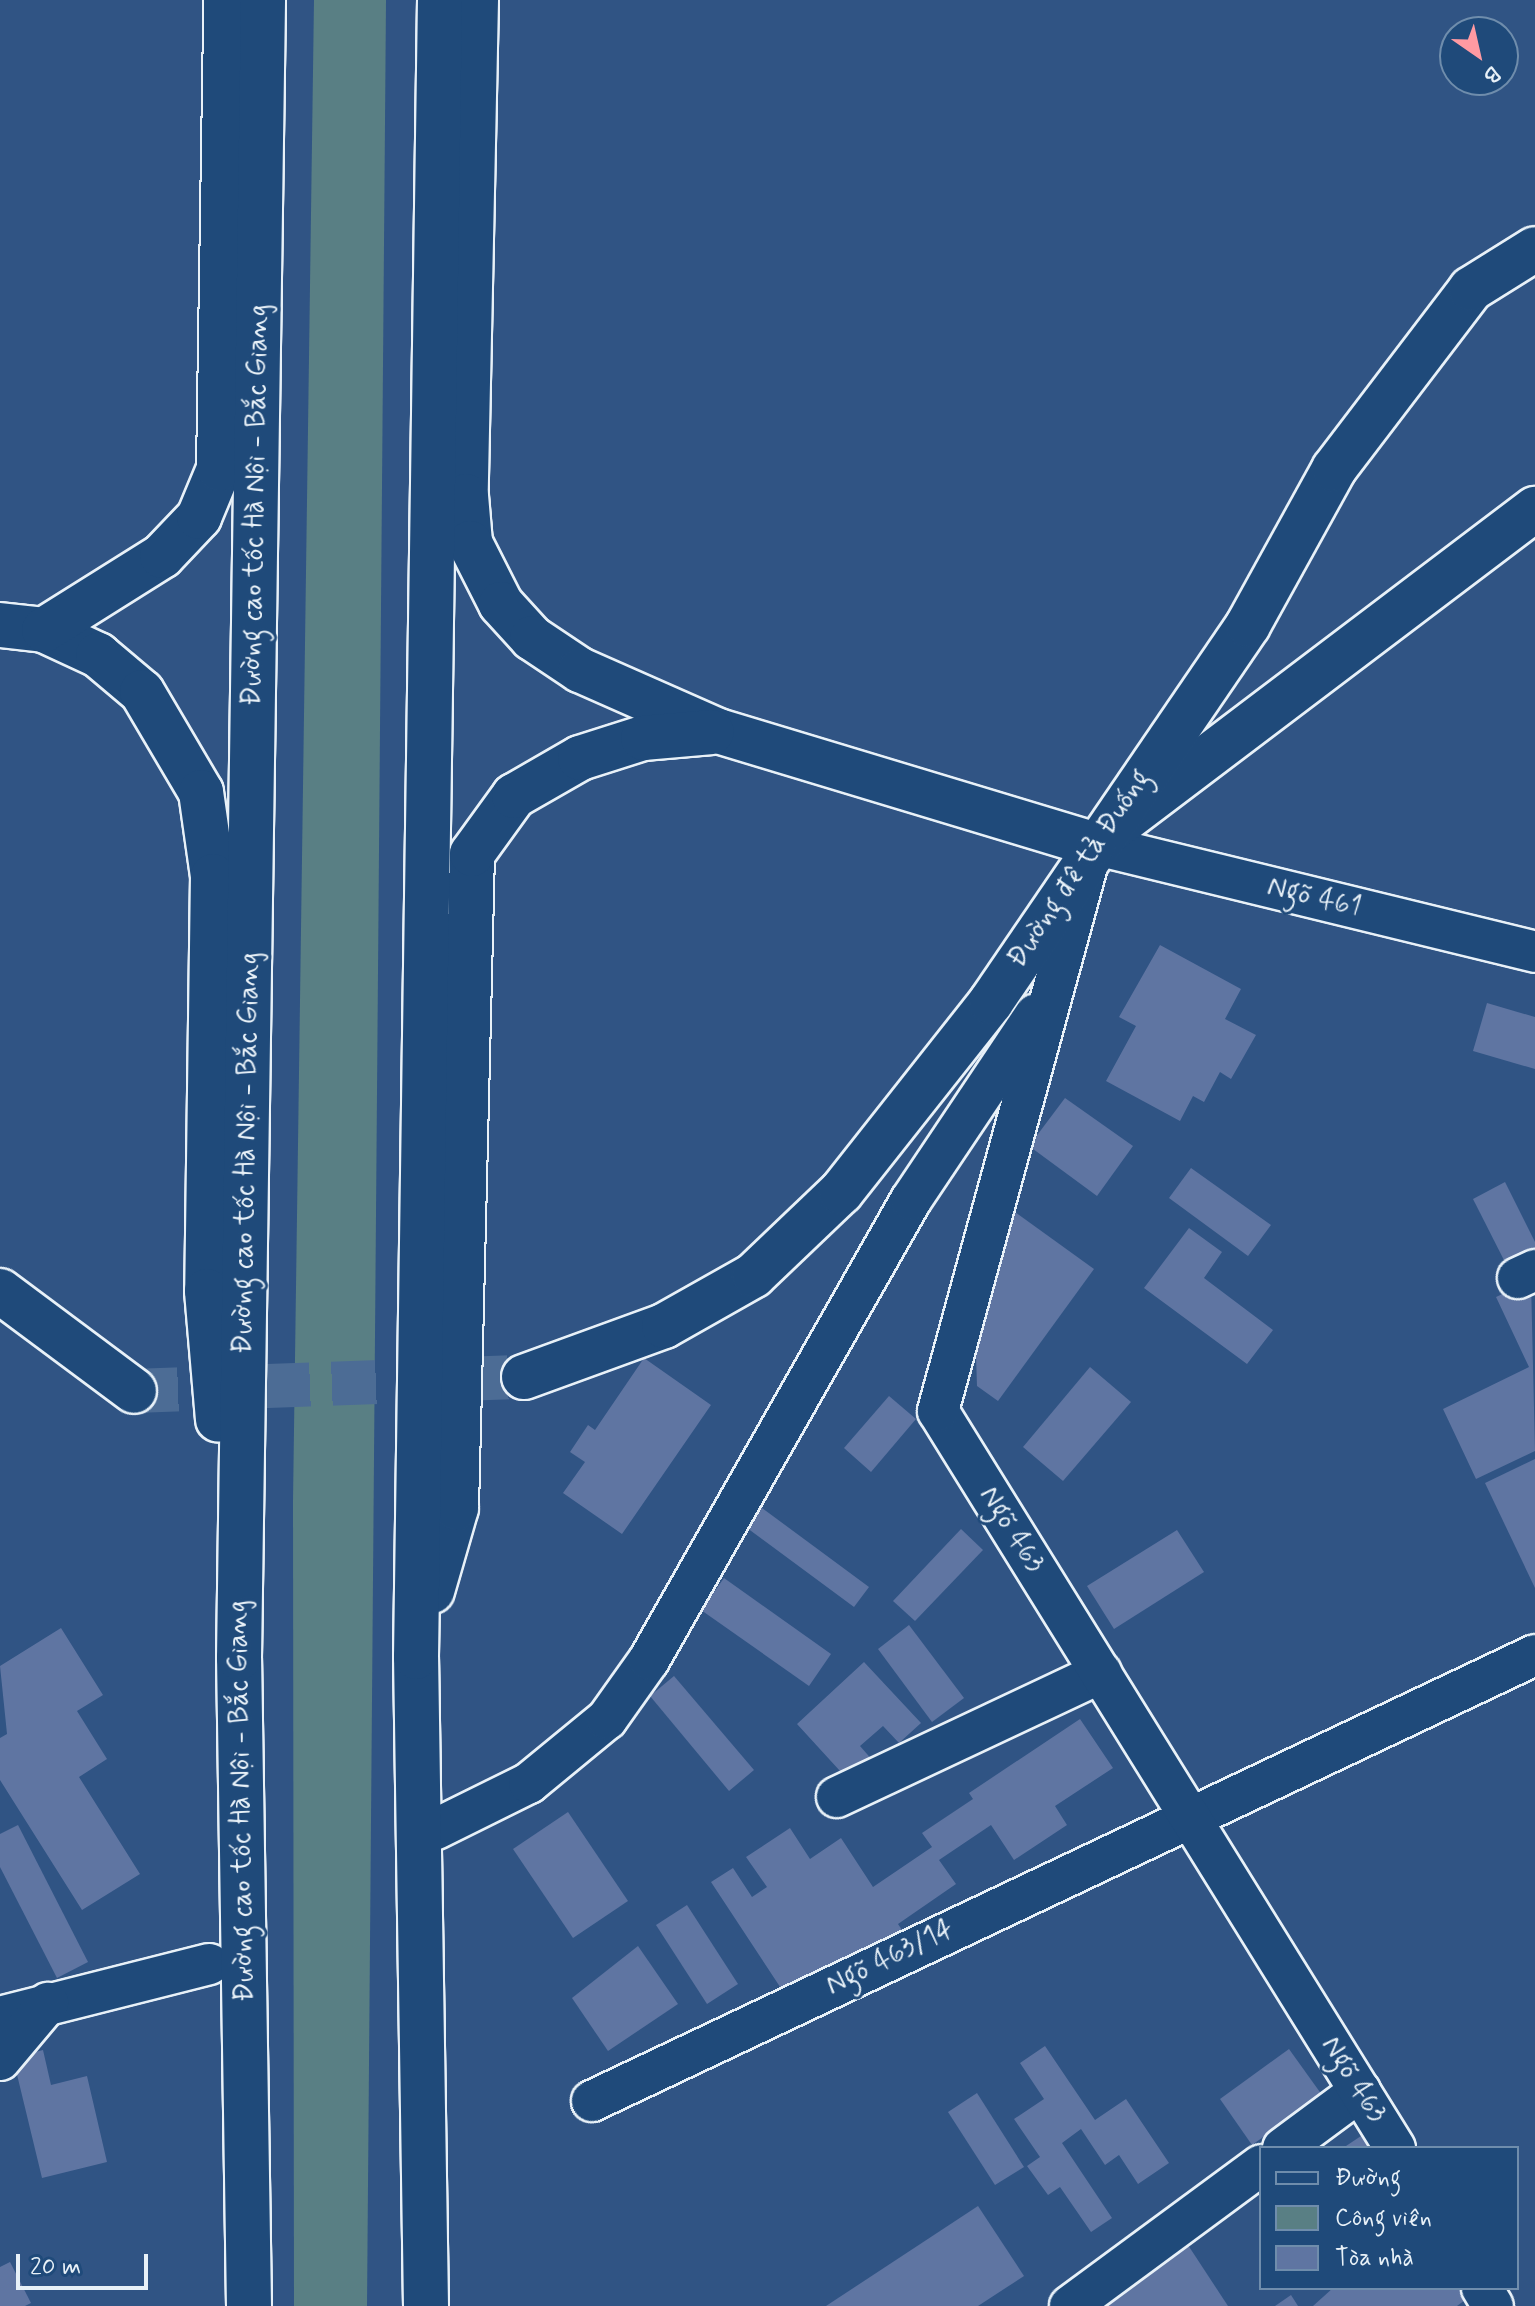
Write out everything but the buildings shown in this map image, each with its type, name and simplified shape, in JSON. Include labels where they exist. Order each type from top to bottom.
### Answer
[{"type":"main road","points":[[44,630],[162,556],[199,517],[219,469],[226,0]]},
{"type":"main road","name":"Đường cao tốc Hà Nội - Bắc Giang","points":[[249,2306],[239,1658],[263,0]]},
{"type":"main road","points":[[426,2306],[417,1646],[440,0]]},
{"type":"main road","points":[[476,0],[470,543],[493,592],[532,638],[608,685],[718,731],[1093,844],[1535,509]]},
{"type":"main road","name":"Đường đê tả Đuống","points":[[524,1377],[664,1326],[754,1275],[841,1192],[991,1002],[1093,844],[1248,625],[1334,469],[1471,289],[1535,249]]},
{"type":"main road","points":[[0,625],[44,630],[98,655],[142,692],[201,792],[213,876],[207,1291],[239,1658]]},
{"type":"main road","points":[[417,1646],[456,1508],[472,854],[514,796],[580,758],[643,738],[718,731]]},
{"type":"main road","points":[[2,1295],[134,1391]]},
{"type":"street","name":"Ngõ 461","points":[[1093,844],[1535,952]]},
{"type":"street","name":"Ngõ 463","points":[[1093,844],[938,1411],[1394,2146]]},
{"type":"street","points":[[436,1829],[529,1783],[607,1719],[649,1660],[911,1200],[1055,985]]},
{"type":"street","name":"Ngõ 463/14","points":[[592,2101],[1189,1815],[1535,1655]]},
{"type":"street","points":[[837,1797],[1101,1673]]},
{"type":"street","points":[[0,2017],[209,1964]]},
{"type":"street","points":[[0,2060],[48,2003]]},
{"type":"street","points":[[1286,2146],[1360,2091]]},
{"type":"street","points":[[1070,2306],[1259,2166]]},
{"type":"green space","points":[[314,0],[386,0],[367,2306],[294,2306],[293,1502]]},
{"type":"tunnel","points":[[134,1391],[524,1377]]}]
